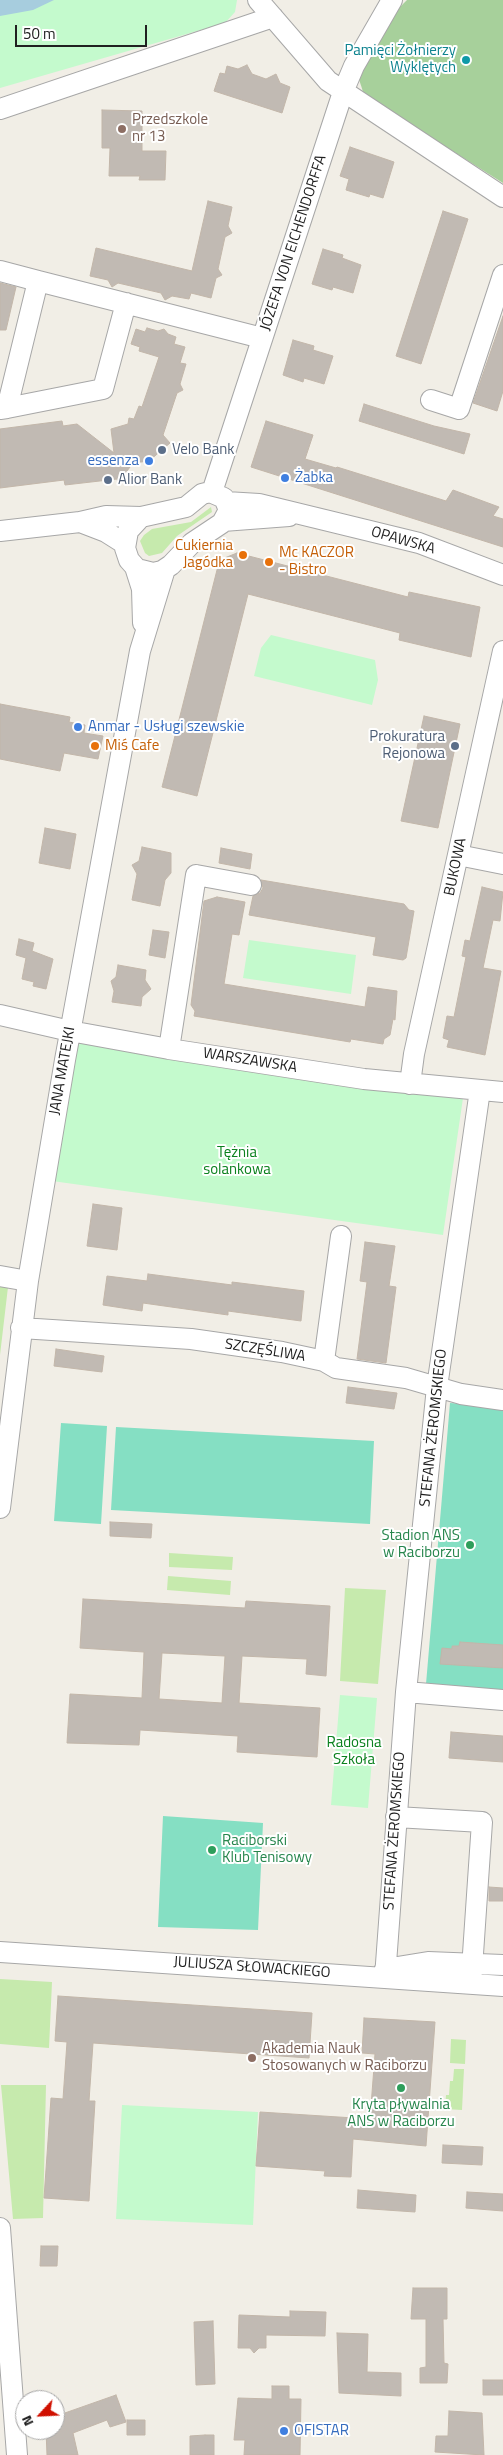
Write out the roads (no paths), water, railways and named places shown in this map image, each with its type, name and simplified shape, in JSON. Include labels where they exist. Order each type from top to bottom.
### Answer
[{"type":"street","points":[[258,0],[328,81],[503,197]]},
{"type":"street","name":"JÓZEFA VON EICHENDORFFA","points":[[219,497],[262,338],[343,92],[354,66],[392,0]]},
{"type":"street","points":[[0,109],[274,18]]},
{"type":"street","points":[[0,271],[262,338]]},
{"type":"street","points":[[431,400],[459,409],[503,276]]},
{"type":"street","points":[[38,281],[4,408],[103,389],[126,303]]},
{"type":"street","name":"OPAWSKA","points":[[0,531],[80,522],[106,516],[141,517],[186,506],[202,494],[259,504],[419,543],[503,575]]},
{"type":"street","points":[[141,517],[130,526],[124,544],[127,556],[135,567],[150,573],[165,569],[192,543],[223,521],[229,510],[219,497]]},
{"type":"street","name":"OPAWSKA","points":[[223,521],[300,515]]},
{"type":"street","name":"OPAWSKA","points":[[80,522],[106,532],[124,544]]},
{"type":"street","name":"JANA MATEJKI","points":[[135,567],[142,589],[143,637]]},
{"type":"street","name":"JANA MATEJKI","points":[[0,1508],[21,1328],[70,1031],[143,637],[165,569]]},
{"type":"street","name":"BUKOWA","points":[[410,1084],[414,1054],[503,651]]},
{"type":"street","points":[[458,855],[503,864]]},
{"type":"street","points":[[169,1049],[196,875],[251,885]]},
{"type":"street","name":"WARSZAWSKA","points":[[0,1015],[70,1031],[169,1049],[410,1084],[503,1092]]},
{"type":"street","name":"STEFANA ŻEROMSKIEGO","points":[[385,1973],[406,1692],[437,1387],[480,1090]]},
{"type":"street","points":[[324,1361],[341,1236]]},
{"type":"street","points":[[0,1276],[28,1281]]},
{"type":"street","name":"SZCZĘŚLIWA","points":[[21,1328],[190,1339],[282,1352],[324,1361],[336,1368],[406,1378],[461,1394],[503,1400]]},
{"type":"street","points":[[406,1692],[503,1700]]},
{"type":"street","points":[[396,1817],[482,1822],[472,1974],[503,1965]]},
{"type":"street","name":"JULIUSZA SŁOWACKIEGO","points":[[0,1952],[385,1973],[472,1974],[503,1986]]},
{"type":"street","points":[[0,2228],[18,2455]]},
{"type":"water","points":[[0,0],[54,0],[33,10],[0,16]]},
{"type":"place","name":"Pamięci Żołnierzy Wyklętych","points":[[466,60]]},
{"type":"place","name":"Przedszkole nr 13","points":[[122,129]]},
{"type":"place","name":"Velo Bank","points":[[162,450]]},
{"type":"place","name":"essenza","points":[[149,461]]},
{"type":"place","name":"Żabka","points":[[285,478]]},
{"type":"place","name":"Alior Bank","points":[[108,480]]},
{"type":"place","name":"Cukiernia Jagódka","points":[[243,555]]},
{"type":"place","name":"Mc KACZOR - Bistro","points":[[269,562]]},
{"type":"place","name":"Anmar - Usługi szewskie","points":[[78,727]]},
{"type":"place","name":"Miś Cafe","points":[[95,746]]},
{"type":"place","name":"Prokuratura Rejonowa","points":[[455,746]]},
{"type":"place","name":"Stadion ANS w Raciborzu","points":[[470,1545]]},
{"type":"place","name":"Raciborski Klub Tenisowy","points":[[212,1850]]},
{"type":"place","name":"Akademia Nauk Stosowanych w Raciborzu","points":[[252,2058]]},
{"type":"place","name":"Kryta pływalnia ANS w Raciborzu","points":[[401,2088]]},
{"type":"place","name":"OFISTAR","points":[[284,2431]]},
{"type":"park label","name":"Tężnia solankowa","points":[[237,1162]]},
{"type":"park label","name":"Radosna Szkoła","points":[[354,1752]]}]
